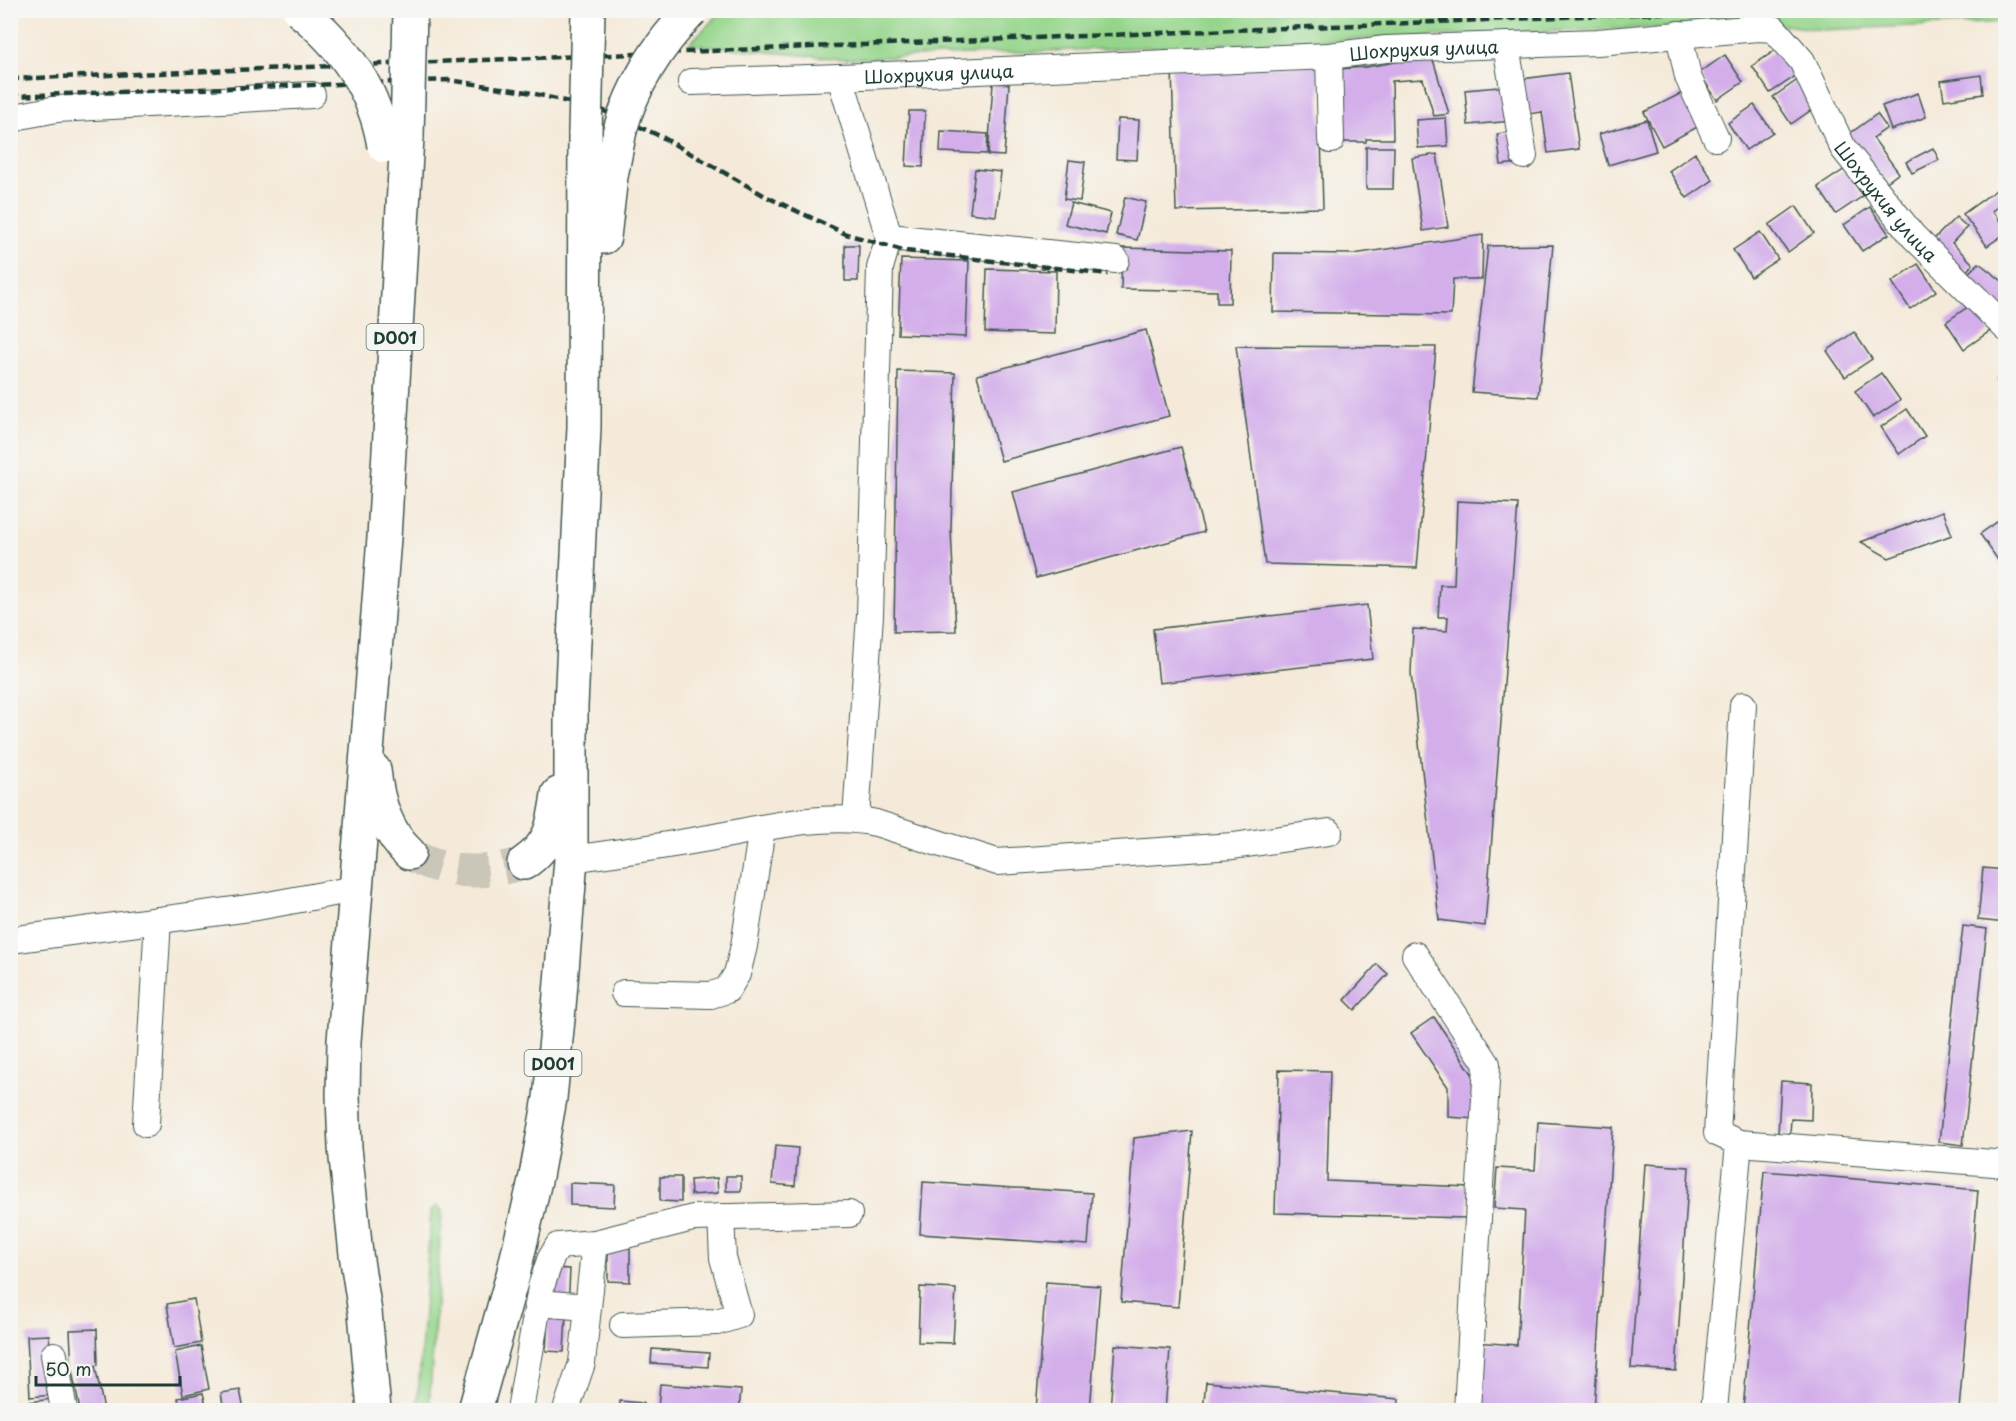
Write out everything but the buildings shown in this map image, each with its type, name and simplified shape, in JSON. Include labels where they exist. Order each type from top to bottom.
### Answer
[{"type":"highway","points":[[299,10],[332,41],[352,66],[378,117],[396,141]]},
{"type":"highway","points":[[374,1410],[365,1312],[356,1254],[345,1148],[344,1041],[384,538],[396,141],[410,10]]},
{"type":"highway","name":"D001","points":[[475,1410],[513,1275],[540,1154],[551,1087],[571,859],[571,706],[584,427],[585,134],[588,10]]},
{"type":"highway","points":[[584,427],[608,199],[620,130],[627,106],[645,70],[692,10]]},
{"type":"highway","points":[[524,863],[545,843],[553,824],[571,706]]},
{"type":"highway","points":[[368,724],[376,787],[381,806],[396,839],[409,853]]},
{"type":"street","name":"Шохрухия улица","points":[[692,82],[1329,56],[1386,49],[1598,42],[1758,28],[1774,29],[1802,61],[1843,148],[1913,236],[2006,328]]},
{"type":"street","points":[[1679,34],[1688,76],[1716,138]]},
{"type":"street","points":[[1506,45],[1524,156]]},
{"type":"street","points":[[1329,56],[1331,140]]},
{"type":"street","points":[[840,77],[889,237],[879,268],[870,615],[856,818]]},
{"type":"street","points":[[10,122],[20,116],[57,109],[312,96]]},
{"type":"street","points":[[889,237],[1116,260]]},
{"type":"street","points":[[1743,705],[1717,1133],[1739,1143],[2006,1164]]},
{"type":"street","points":[[571,859],[683,843],[777,824],[856,818],[997,862],[1233,846],[1329,832]]},
{"type":"street","points":[[624,993],[711,995],[727,990],[737,974],[744,946],[762,828]]},
{"type":"street","points":[[10,940],[257,907],[355,890]]},
{"type":"street","points":[[146,1124],[158,920]]},
{"type":"street","points":[[1414,955],[1487,1064],[1467,1410]]},
{"type":"street","points":[[1714,1410],[1739,1143]]},
{"type":"street","points":[[520,1410],[540,1295],[550,1260],[558,1246],[595,1243],[693,1218],[849,1214]]},
{"type":"street","points":[[622,1325],[717,1322],[739,1315],[723,1258],[721,1217]]},
{"type":"street","points":[[566,1410],[582,1363],[595,1243]]},
{"type":"street","points":[[540,1295],[588,1298]]},
{"type":"street","points":[[54,1355],[64,1410]]},
{"type":"green space","points":[[723,10],[2006,11],[2005,22],[1822,30],[1768,23],[842,59],[689,44]]},
{"type":"green space","points":[[437,1206],[442,1211],[429,1410],[417,1410],[431,1210]]},
{"type":"tunnel","points":[[409,853],[436,866],[465,871],[494,870],[524,863]]},
{"type":"railway","points":[[10,79],[1734,10]]},
{"type":"railway","points":[[10,96],[449,80],[527,92],[602,110],[660,136],[767,197],[846,234],[906,251],[1108,274]]}]
